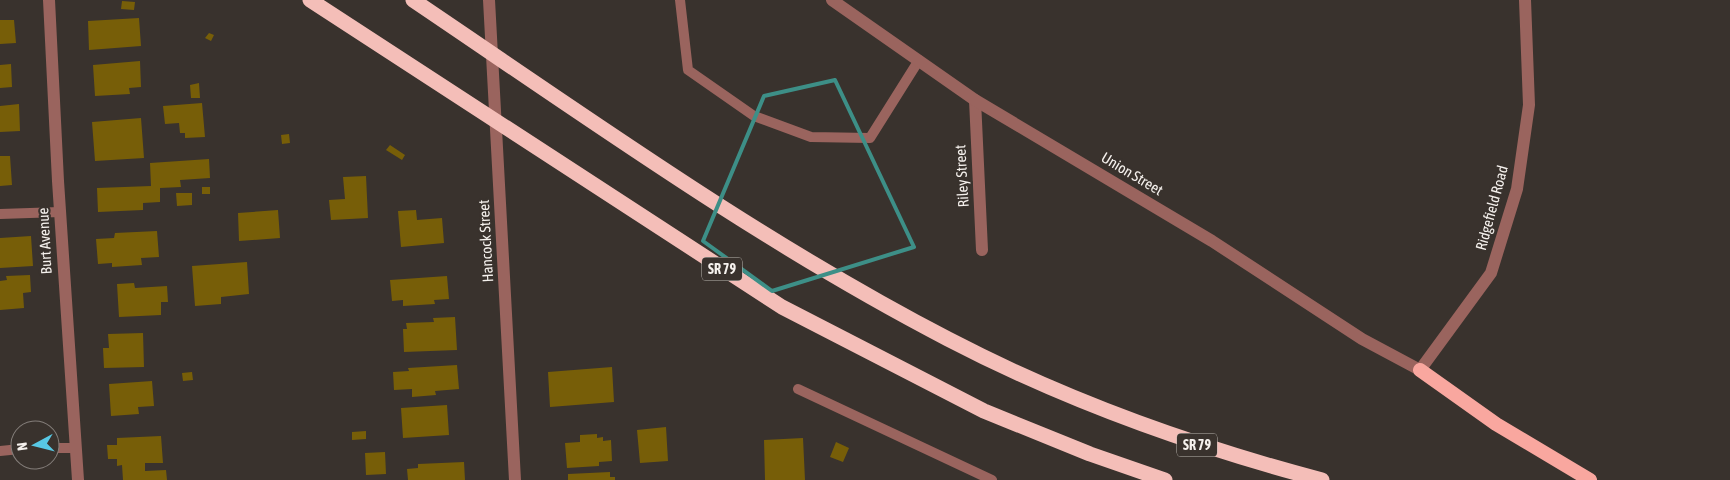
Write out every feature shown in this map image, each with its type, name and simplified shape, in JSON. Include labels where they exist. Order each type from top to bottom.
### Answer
[{"type":"highway","name":"SR 79","points":[[310,0],[782,307],[984,411],[1090,454],[1165,480]]},
{"type":"highway","name":"SR 79","points":[[413,0],[584,116],[784,246],[950,340],[1076,399],[1194,444],[1322,480]]},
{"type":"highway","points":[[1420,370],[1496,424],[1590,480]]},
{"type":"street","name":"Burt Avenue","points":[[49,0],[60,212],[78,480]]},
{"type":"street","name":"Hancock Street","points":[[488,0],[515,480]]},
{"type":"street","name":"Union Street","points":[[832,0],[975,100],[1212,241],[1362,339],[1420,370]]},
{"type":"street","name":"Ridgefield Road","points":[[1420,370],[1491,273],[1516,189],[1529,106],[1525,0]]},
{"type":"street","name":"Riley Street","points":[[975,100],[982,250]]},
{"type":"lane","points":[[680,0],[688,70],[754,116],[811,136],[870,138],[919,60]]},
{"type":"lane","points":[[0,214],[60,212]]},
{"type":"lane","points":[[798,389],[992,480]]},
{"type":"lane","points":[[60,448],[75,448]]},
{"type":"highlighted area","points":[[835,80],[914,247],[772,291],[703,241],[764,96]]},
{"type":"building","points":[[122,1],[135,2],[134,10],[121,9]]},
{"type":"building","points":[[139,18],[141,46],[89,50],[88,21]]},
{"type":"building","points":[[0,20],[14,20],[16,43],[0,44]]},
{"type":"building","points":[[209,33],[214,35],[211,41],[205,38]]},
{"type":"building","points":[[140,61],[141,87],[129,88],[130,94],[95,96],[93,65]]},
{"type":"building","points":[[11,64],[12,87],[0,88],[0,65]]},
{"type":"building","points":[[199,83],[200,98],[191,98],[190,85]]},
{"type":"building","points":[[202,103],[205,137],[185,138],[185,133],[180,133],[179,123],[165,124],[163,106]]},
{"type":"building","points":[[19,104],[20,131],[0,132],[0,106]]},
{"type":"building","points":[[141,118],[144,158],[95,161],[92,122]]},
{"type":"building","points":[[289,134],[290,143],[282,144],[281,135]]},
{"type":"building","points":[[390,145],[405,155],[402,160],[386,150]]},
{"type":"building","points":[[0,156],[10,156],[12,185],[0,186]]},
{"type":"building","points":[[209,159],[210,178],[180,180],[181,187],[160,188],[160,202],[143,203],[143,210],[98,212],[97,188],[151,186],[150,163]]},
{"type":"building","points":[[366,176],[368,218],[331,220],[329,200],[345,199],[343,177]]},
{"type":"building","points":[[202,187],[210,187],[210,194],[202,194]]},
{"type":"building","points":[[176,193],[192,193],[192,205],[177,206]]},
{"type":"building","points":[[278,210],[280,238],[239,241],[238,213]]},
{"type":"building","points":[[416,210],[417,220],[442,218],[444,243],[401,247],[398,211]]},
{"type":"building","points":[[157,231],[159,257],[141,258],[142,265],[112,267],[112,263],[98,264],[96,239],[114,238],[115,233]]},
{"type":"building","points":[[31,236],[33,266],[0,268],[0,238]]},
{"type":"building","points":[[247,262],[249,294],[221,297],[221,304],[195,306],[192,266]]},
{"type":"building","points":[[30,275],[31,292],[23,293],[24,308],[0,310],[0,281],[7,280],[6,276]]},
{"type":"building","points":[[447,276],[449,299],[434,300],[435,304],[403,306],[403,300],[392,301],[390,280]]},
{"type":"building","points":[[134,283],[135,288],[167,286],[168,302],[161,302],[161,315],[119,317],[117,284]]},
{"type":"building","points":[[455,317],[457,350],[404,352],[403,329],[407,329],[406,323],[434,322],[433,318]]},
{"type":"building","points":[[143,333],[144,367],[104,368],[103,348],[109,348],[108,334]]},
{"type":"building","points":[[457,365],[459,389],[435,391],[436,395],[412,397],[412,389],[394,390],[393,372],[409,371],[408,368]]},
{"type":"building","points":[[612,367],[614,402],[550,407],[548,372]]},
{"type":"building","points":[[192,372],[193,380],[183,381],[182,373]]},
{"type":"building","points":[[152,381],[154,406],[138,407],[139,414],[111,416],[109,384]]},
{"type":"building","points":[[447,405],[449,435],[403,438],[401,408]]},
{"type":"building","points":[[666,427],[668,461],[640,463],[637,430]]},
{"type":"building","points":[[366,431],[366,439],[352,440],[352,432]]},
{"type":"building","points":[[597,434],[597,438],[603,437],[603,441],[611,440],[612,461],[599,462],[599,466],[567,468],[565,443],[580,442],[580,435]]},
{"type":"building","points":[[161,436],[163,463],[145,463],[145,471],[166,470],[167,480],[123,480],[122,465],[117,466],[117,459],[108,459],[107,445],[117,445],[117,438]]},
{"type":"building","points":[[803,438],[805,480],[765,480],[764,440]]},
{"type":"building","points":[[836,442],[849,448],[843,462],[830,457]]},
{"type":"building","points":[[385,452],[386,474],[366,475],[365,453]]},
{"type":"building","points":[[464,462],[465,480],[408,480],[407,469],[418,468],[418,464]]},
{"type":"building","points":[[610,472],[610,477],[615,477],[615,480],[568,480],[568,474]]}]
